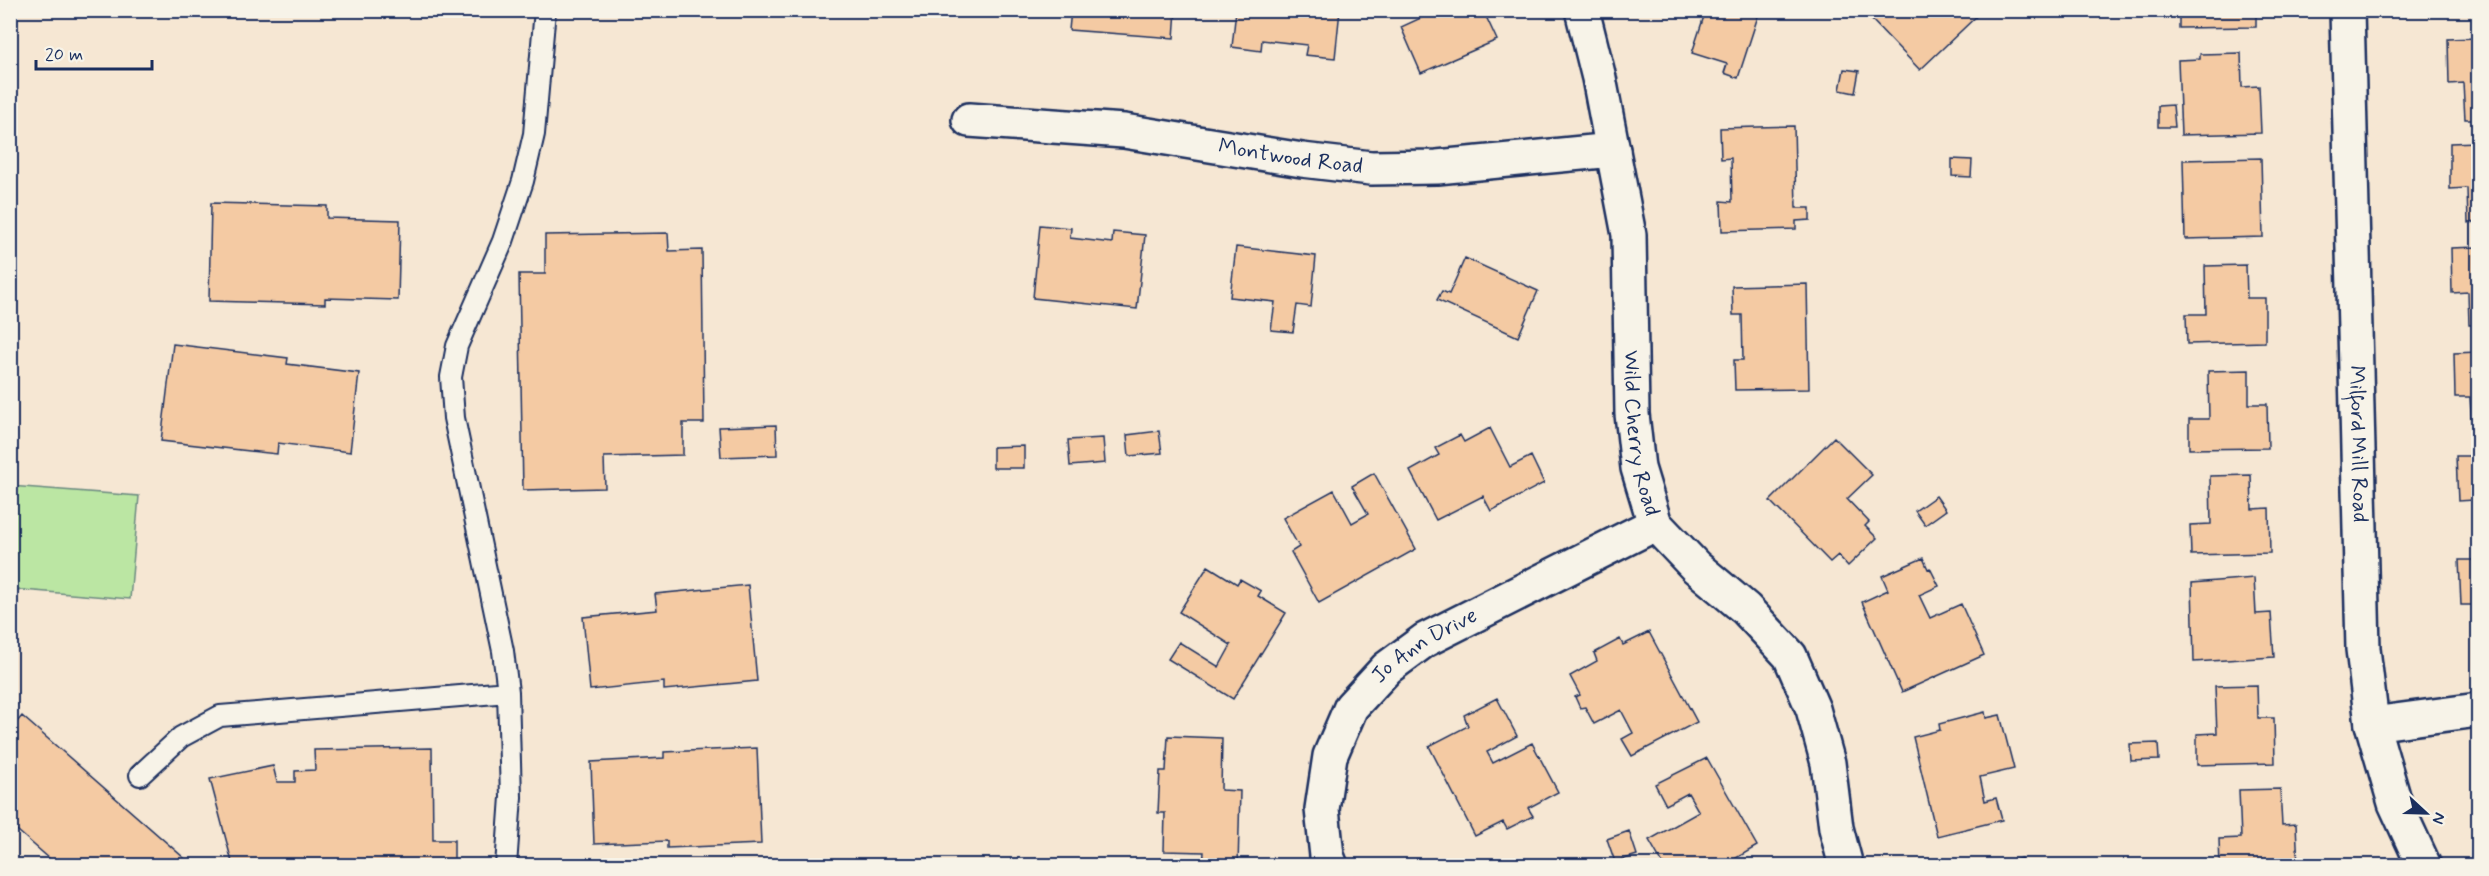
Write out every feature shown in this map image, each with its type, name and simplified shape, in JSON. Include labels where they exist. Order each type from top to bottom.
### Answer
[{"type":"street","name":"Wild Cherry Road","points":[[1582,10],[1629,235],[1633,425],[1638,468],[1655,524],[1696,567],[1746,609],[1790,656],[1813,709],[1828,763],[1836,828],[1846,866]]},
{"type":"street","name":"Milford Mill Road","points":[[2347,10],[2363,649],[2372,724],[2395,803],[2424,866]]},
{"type":"street","name":"Montwood Road","points":[[969,120],[1124,131],[1302,160],[1371,168],[1437,166],[1613,150]]},
{"type":"street","name":"Jo Ann Drive","points":[[1331,866],[1327,856],[1322,809],[1330,756],[1351,707],[1387,668],[1425,640],[1655,524]]},
{"type":"street","points":[[2372,724],[2478,710]]},
{"type":"lane","points":[[506,866],[511,797],[508,692],[503,651],[454,418],[451,377],[457,346],[503,241],[523,181],[534,134],[545,10]]},
{"type":"lane","points":[[140,775],[181,737],[220,716],[508,692]]},
{"type":"green space","points":[[10,486],[139,496],[130,599],[11,589]]},
{"type":"building","points":[[1071,10],[1176,10],[1174,38],[1069,30]]},
{"type":"building","points":[[1236,10],[1340,10],[1335,58],[1305,55],[1307,45],[1262,40],[1261,51],[1232,47]]},
{"type":"building","points":[[1438,10],[1483,10],[1497,40],[1421,73],[1401,27]]},
{"type":"building","points":[[1706,10],[1760,10],[1738,78],[1724,73],[1727,64],[1692,53]]},
{"type":"building","points":[[1878,10],[1983,10],[1920,70],[1870,18]]},
{"type":"building","points":[[2179,10],[2256,10],[2256,27],[2179,28]]},
{"type":"building","points":[[2463,10],[2478,10],[2478,13],[2463,14]]},
{"type":"building","points":[[2478,38],[2478,119],[2465,119],[2463,83],[2449,84],[2448,39]]},
{"type":"building","points":[[2241,53],[2242,87],[2259,86],[2261,133],[2181,135],[2178,60],[2200,59],[2200,54]]},
{"type":"building","points":[[1844,69],[1859,71],[1855,93],[1840,90]]},
{"type":"building","points":[[2173,105],[2175,127],[2158,127],[2158,106]]},
{"type":"building","points":[[1794,126],[1796,208],[1810,208],[1810,220],[1796,221],[1796,229],[1722,231],[1721,201],[1732,202],[1731,158],[1721,159],[1720,128]]},
{"type":"building","points":[[2478,142],[2478,222],[2468,223],[2467,188],[2450,189],[2450,143]]},
{"type":"building","points":[[2261,158],[2263,237],[2185,239],[2183,160]]},
{"type":"building","points":[[1952,159],[1972,160],[1971,177],[1952,176]]},
{"type":"building","points":[[211,203],[327,206],[327,218],[400,220],[398,300],[325,298],[325,304],[209,301]]},
{"type":"building","points":[[1040,225],[1071,228],[1070,238],[1112,243],[1113,232],[1145,235],[1137,309],[1033,298]]},
{"type":"building","points":[[668,233],[669,251],[702,250],[704,423],[683,423],[683,455],[604,457],[605,488],[523,490],[519,274],[545,274],[545,235]]},
{"type":"building","points":[[1236,247],[1316,256],[1311,307],[1297,305],[1293,332],[1271,330],[1275,302],[1230,297]]},
{"type":"building","points":[[2478,247],[2478,325],[2469,325],[2468,292],[2452,293],[2451,248]]},
{"type":"building","points":[[1465,258],[1538,291],[1518,337],[1437,300],[1442,291],[1449,294]]},
{"type":"building","points":[[2246,265],[2247,298],[2265,298],[2265,342],[2187,344],[2186,314],[2206,314],[2205,266]]},
{"type":"building","points":[[1807,284],[1809,389],[1735,390],[1734,360],[1743,360],[1742,315],[1733,315],[1732,286]]},
{"type":"building","points":[[173,344],[288,358],[287,364],[359,373],[350,452],[278,443],[277,454],[161,441]]},
{"type":"building","points":[[2478,352],[2478,430],[2472,430],[2470,397],[2455,397],[2454,353]]},
{"type":"building","points":[[2249,370],[2249,404],[2267,404],[2268,448],[2189,449],[2189,419],[2209,419],[2208,371]]},
{"type":"building","points":[[776,425],[777,455],[721,457],[719,427]]},
{"type":"building","points":[[1490,428],[1510,467],[1531,456],[1544,483],[1491,511],[1483,496],[1436,520],[1410,471],[1439,455],[1435,448],[1460,435],[1464,442]]},
{"type":"building","points":[[1159,431],[1162,453],[1129,456],[1127,435]]},
{"type":"building","points":[[1834,437],[1872,475],[1847,499],[1869,522],[1865,526],[1877,538],[1848,566],[1838,555],[1830,562],[1770,501]]},
{"type":"building","points":[[1103,438],[1105,463],[1070,466],[1068,440]]},
{"type":"building","points":[[1024,446],[1024,468],[993,468],[993,447]]},
{"type":"building","points":[[2456,456],[2478,456],[2478,535],[2475,535],[2474,500],[2458,501]]},
{"type":"building","points":[[1374,473],[1416,549],[1319,603],[1291,552],[1299,547],[1283,518],[1334,490],[1352,523],[1368,514],[1352,486]]},
{"type":"building","points":[[2251,475],[2252,509],[2269,508],[2270,553],[2191,555],[2190,525],[2211,524],[2210,476]]},
{"type":"building","points":[[1936,496],[1946,510],[1925,525],[1915,511]]},
{"type":"building","points":[[1923,558],[1939,586],[1919,595],[1930,618],[1961,604],[1984,655],[1902,692],[1862,602],[1888,590],[1882,576]]},
{"type":"building","points":[[2459,560],[2478,560],[2478,640],[2476,640],[2476,605],[2461,605]]},
{"type":"building","points":[[1208,566],[1237,584],[1240,579],[1261,591],[1258,596],[1286,613],[1233,699],[1168,659],[1179,642],[1219,667],[1231,645],[1179,612]]},
{"type":"building","points":[[2254,578],[2256,614],[2271,613],[2274,657],[2194,662],[2192,583]]},
{"type":"building","points":[[748,585],[757,681],[664,690],[664,682],[590,690],[583,617],[657,610],[655,594]]},
{"type":"building","points":[[1649,632],[1697,722],[1632,756],[1622,739],[1633,733],[1621,710],[1594,724],[1585,707],[1580,708],[1575,697],[1580,695],[1570,676],[1597,661],[1594,653],[1620,639],[1623,645]]},
{"type":"building","points":[[2257,685],[2258,718],[2274,718],[2275,763],[2197,765],[2197,734],[2217,733],[2215,686]]},
{"type":"building","points":[[1497,698],[1517,736],[1487,752],[1493,763],[1532,743],[1558,792],[1528,808],[1533,816],[1507,829],[1503,822],[1475,836],[1429,746],[1468,726],[1464,715]]},
{"type":"building","points":[[1985,712],[1986,718],[2000,715],[2014,769],[1980,777],[1985,801],[1996,798],[2002,820],[1937,836],[1913,737],[1940,730],[1939,724]]},
{"type":"building","points":[[22,716],[184,858],[172,866],[58,866],[10,824],[10,730]]},
{"type":"building","points":[[1168,736],[1222,738],[1221,790],[1240,791],[1238,866],[1203,866],[1204,852],[1164,851],[1165,813],[1158,813],[1160,771],[1166,771]]},
{"type":"building","points":[[2158,743],[2159,760],[2131,761],[2130,744]]},
{"type":"building","points":[[432,748],[433,840],[454,840],[454,866],[233,866],[210,779],[273,766],[277,782],[295,782],[295,771],[315,770],[314,750]]},
{"type":"building","points":[[757,748],[761,844],[667,848],[667,841],[594,844],[591,762],[664,758],[664,752]]},
{"type":"building","points":[[1707,758],[1757,846],[1731,861],[1734,866],[1664,866],[1649,840],[1699,812],[1688,793],[1666,805],[1655,784]]},
{"type":"building","points":[[2280,789],[2282,825],[2296,824],[2298,866],[2220,866],[2219,839],[2241,838],[2239,790]]},
{"type":"building","points":[[1629,831],[1637,855],[1615,862],[1607,839]]},
{"type":"building","points":[[2021,858],[2023,866],[1993,866]]}]
